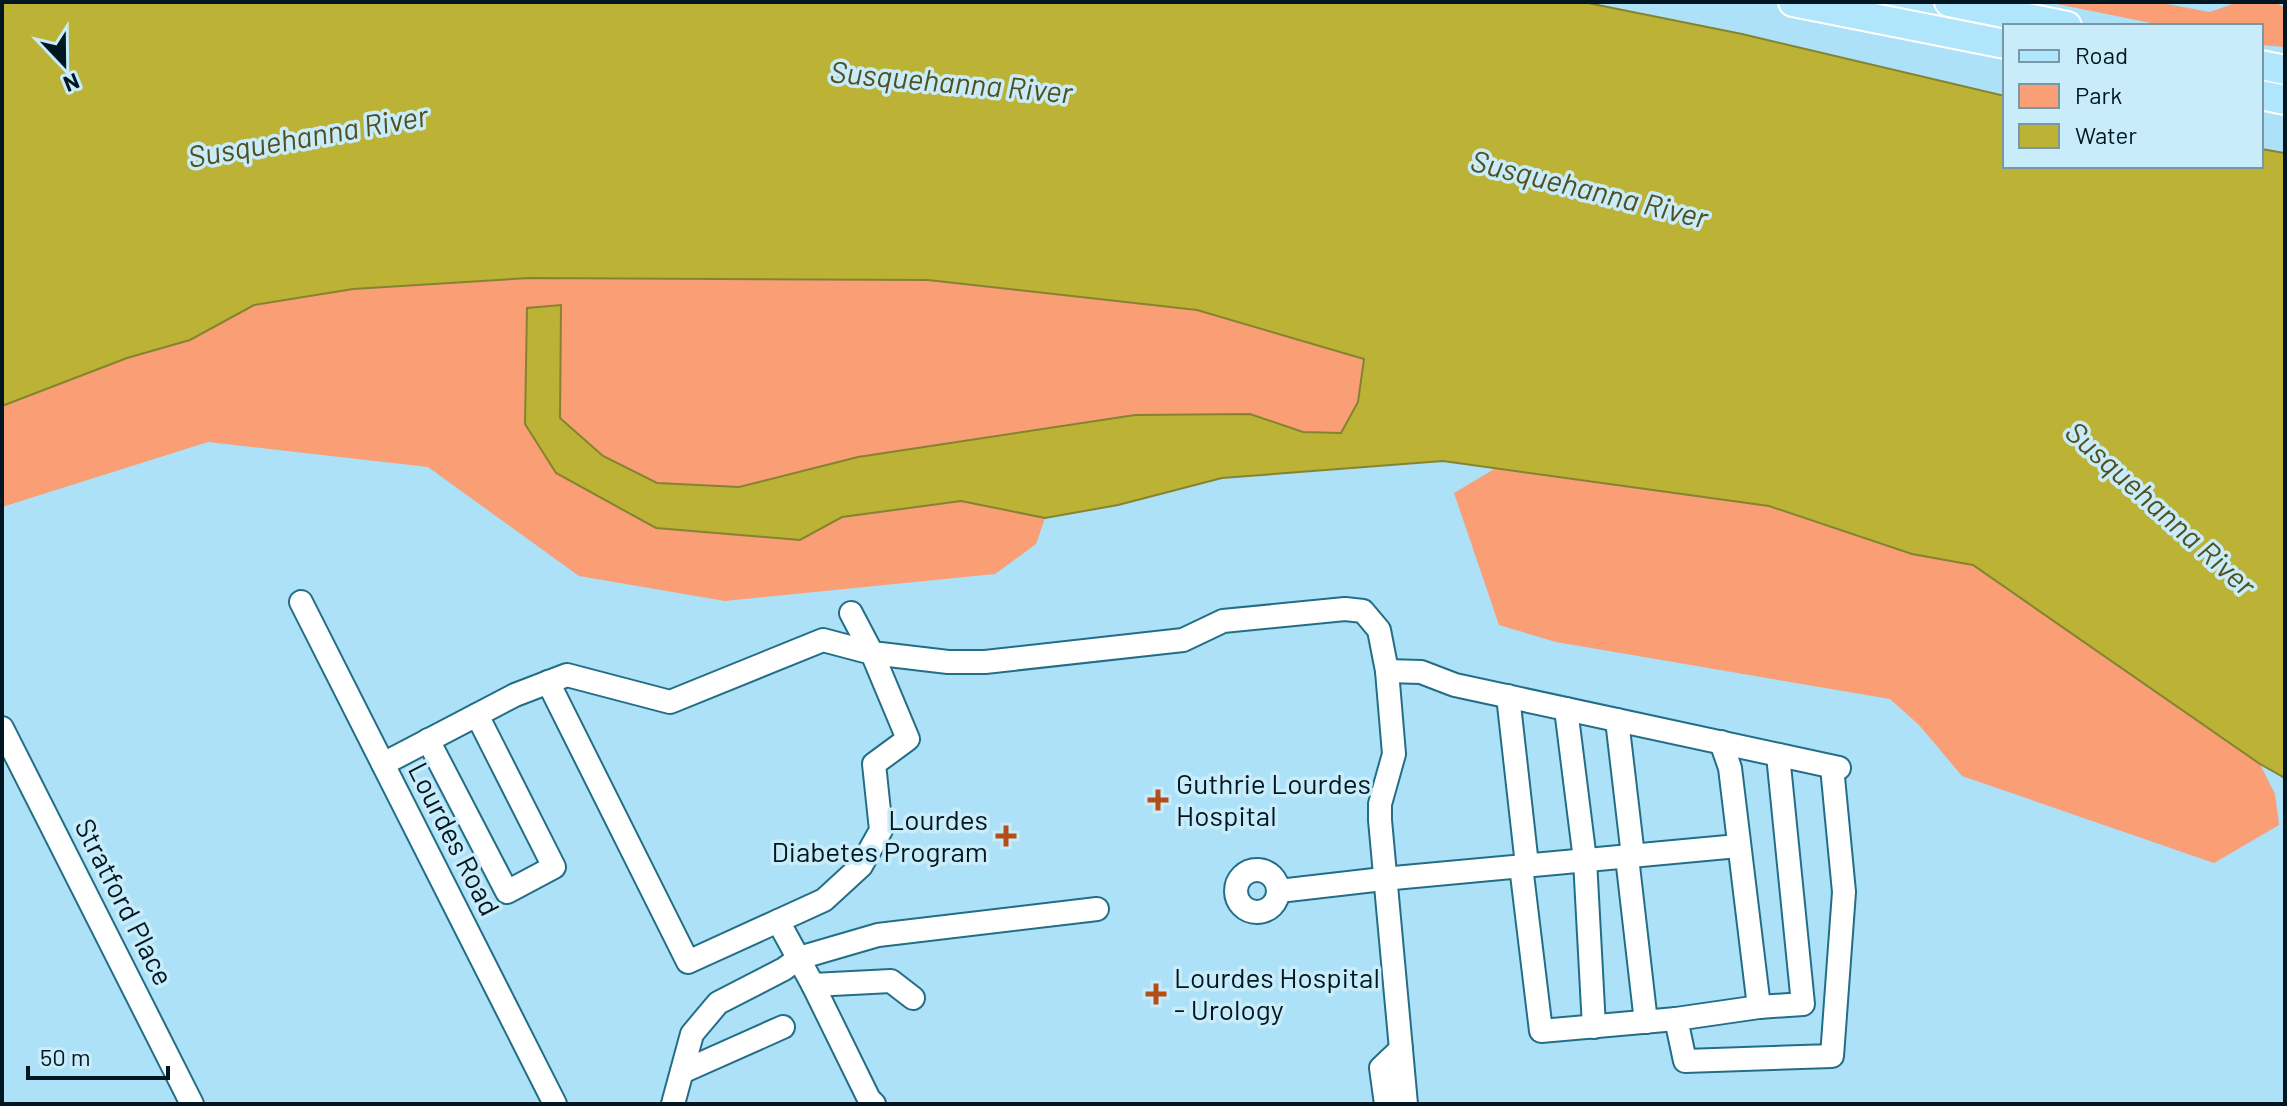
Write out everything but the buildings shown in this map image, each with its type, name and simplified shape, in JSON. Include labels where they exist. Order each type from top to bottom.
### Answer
[{"type":"main road","points":[[1793,2],[2003,44]]},
{"type":"main road","points":[[1949,2],[2057,24]]},
{"type":"main road","points":[[2263,65],[2285,70]]},
{"type":"main road","points":[[2263,95],[2285,100]]},
{"type":"street","name":"Lourdes Road","points":[[301,602],[555,1104]]},
{"type":"street","points":[[383,764],[477,715],[567,675],[670,702],[823,640],[872,653],[948,662],[985,662],[1183,640],[1223,621],[1286,623],[1345,609],[1363,611],[1379,630],[1387,671],[1394,754],[1380,804],[1383,879],[1406,1104]]},
{"type":"street","points":[[548,682],[688,962],[824,900],[861,866],[881,830],[874,764],[908,739],[872,653],[851,613]]},
{"type":"street","points":[[1387,671],[1421,672],[1455,685],[1836,768],[1844,892],[1832,1056],[1685,1061],[1676,1019]]},
{"type":"street","points":[[1508,696],[1541,1031],[1676,1019],[1759,1007],[1836,1004]]},
{"type":"street","points":[[1566,709],[1585,860],[1594,1027]]},
{"type":"street","points":[[428,740],[507,892],[554,867],[477,715]]},
{"type":"street","points":[[1617,720],[1646,1022]]},
{"type":"street","name":"Stratford Place","points":[[2,728],[192,1104]]},
{"type":"street","points":[[1721,742],[1730,768],[1759,1007]]},
{"type":"street","points":[[1778,755],[1803,1004]]},
{"type":"street","points":[[1279,891],[1738,846]]},
{"type":"street","points":[[673,1104],[692,1034],[718,1003],[799,958],[878,935],[1097,909]]},
{"type":"street","points":[[778,921],[874,1104]]},
{"type":"street","points":[[813,985],[891,981],[913,998]]},
{"type":"street","points":[[682,1072],[783,1027]]},
{"type":"street","points":[[1386,1104],[1381,1068],[1401,1049]]},
{"type":"green space","points":[[2047,2],[2156,2],[2210,12],[2238,2],[2275,2],[2285,8],[2285,47],[2263,45],[2263,24],[2156,24]]},
{"type":"green space","points":[[529,278],[928,280],[1197,310],[1365,359],[1358,402],[1341,433],[1303,432],[1250,414],[1135,415],[858,457],[739,487],[657,483],[603,456],[560,418],[561,306],[527,308],[525,424],[556,473],[800,540],[842,517],[961,501],[1045,518],[1036,544],[995,574],[725,601],[579,576],[428,467],[208,442],[2,507],[2,406],[127,358],[190,340],[254,305],[353,289]]},
{"type":"green space","points":[[1496,468],[1769,506],[1912,554],[1973,565],[2260,764],[2275,794],[2279,825],[2214,863],[1962,776],[1919,725],[1890,699],[1556,642],[1499,625],[1454,493]]},
{"type":"water","name":"Susquehanna River","points":[[2,2],[1583,2],[1742,34],[2003,96],[2003,168],[2263,168],[2263,149],[2285,153],[2285,778],[2260,764],[1973,565],[1912,554],[1769,506],[1443,461],[1222,478],[1118,505],[1045,518],[961,501],[842,517],[800,540],[656,528],[556,473],[525,424],[527,308],[561,305],[560,418],[603,456],[657,483],[739,487],[858,457],[1135,415],[1250,414],[1303,432],[1341,433],[1358,402],[1364,359],[1197,310],[928,280],[529,278],[353,289],[254,305],[190,340],[127,358],[2,406]]},
{"type":"place","name":"Guthrie Lourdes Hospital","points":[[1158,800]]},
{"type":"place","name":"Lourdes Diabetes Program","points":[[1006,836]]},
{"type":"place","name":"Lourdes Hospital - Urology","points":[[1156,994]]}]
